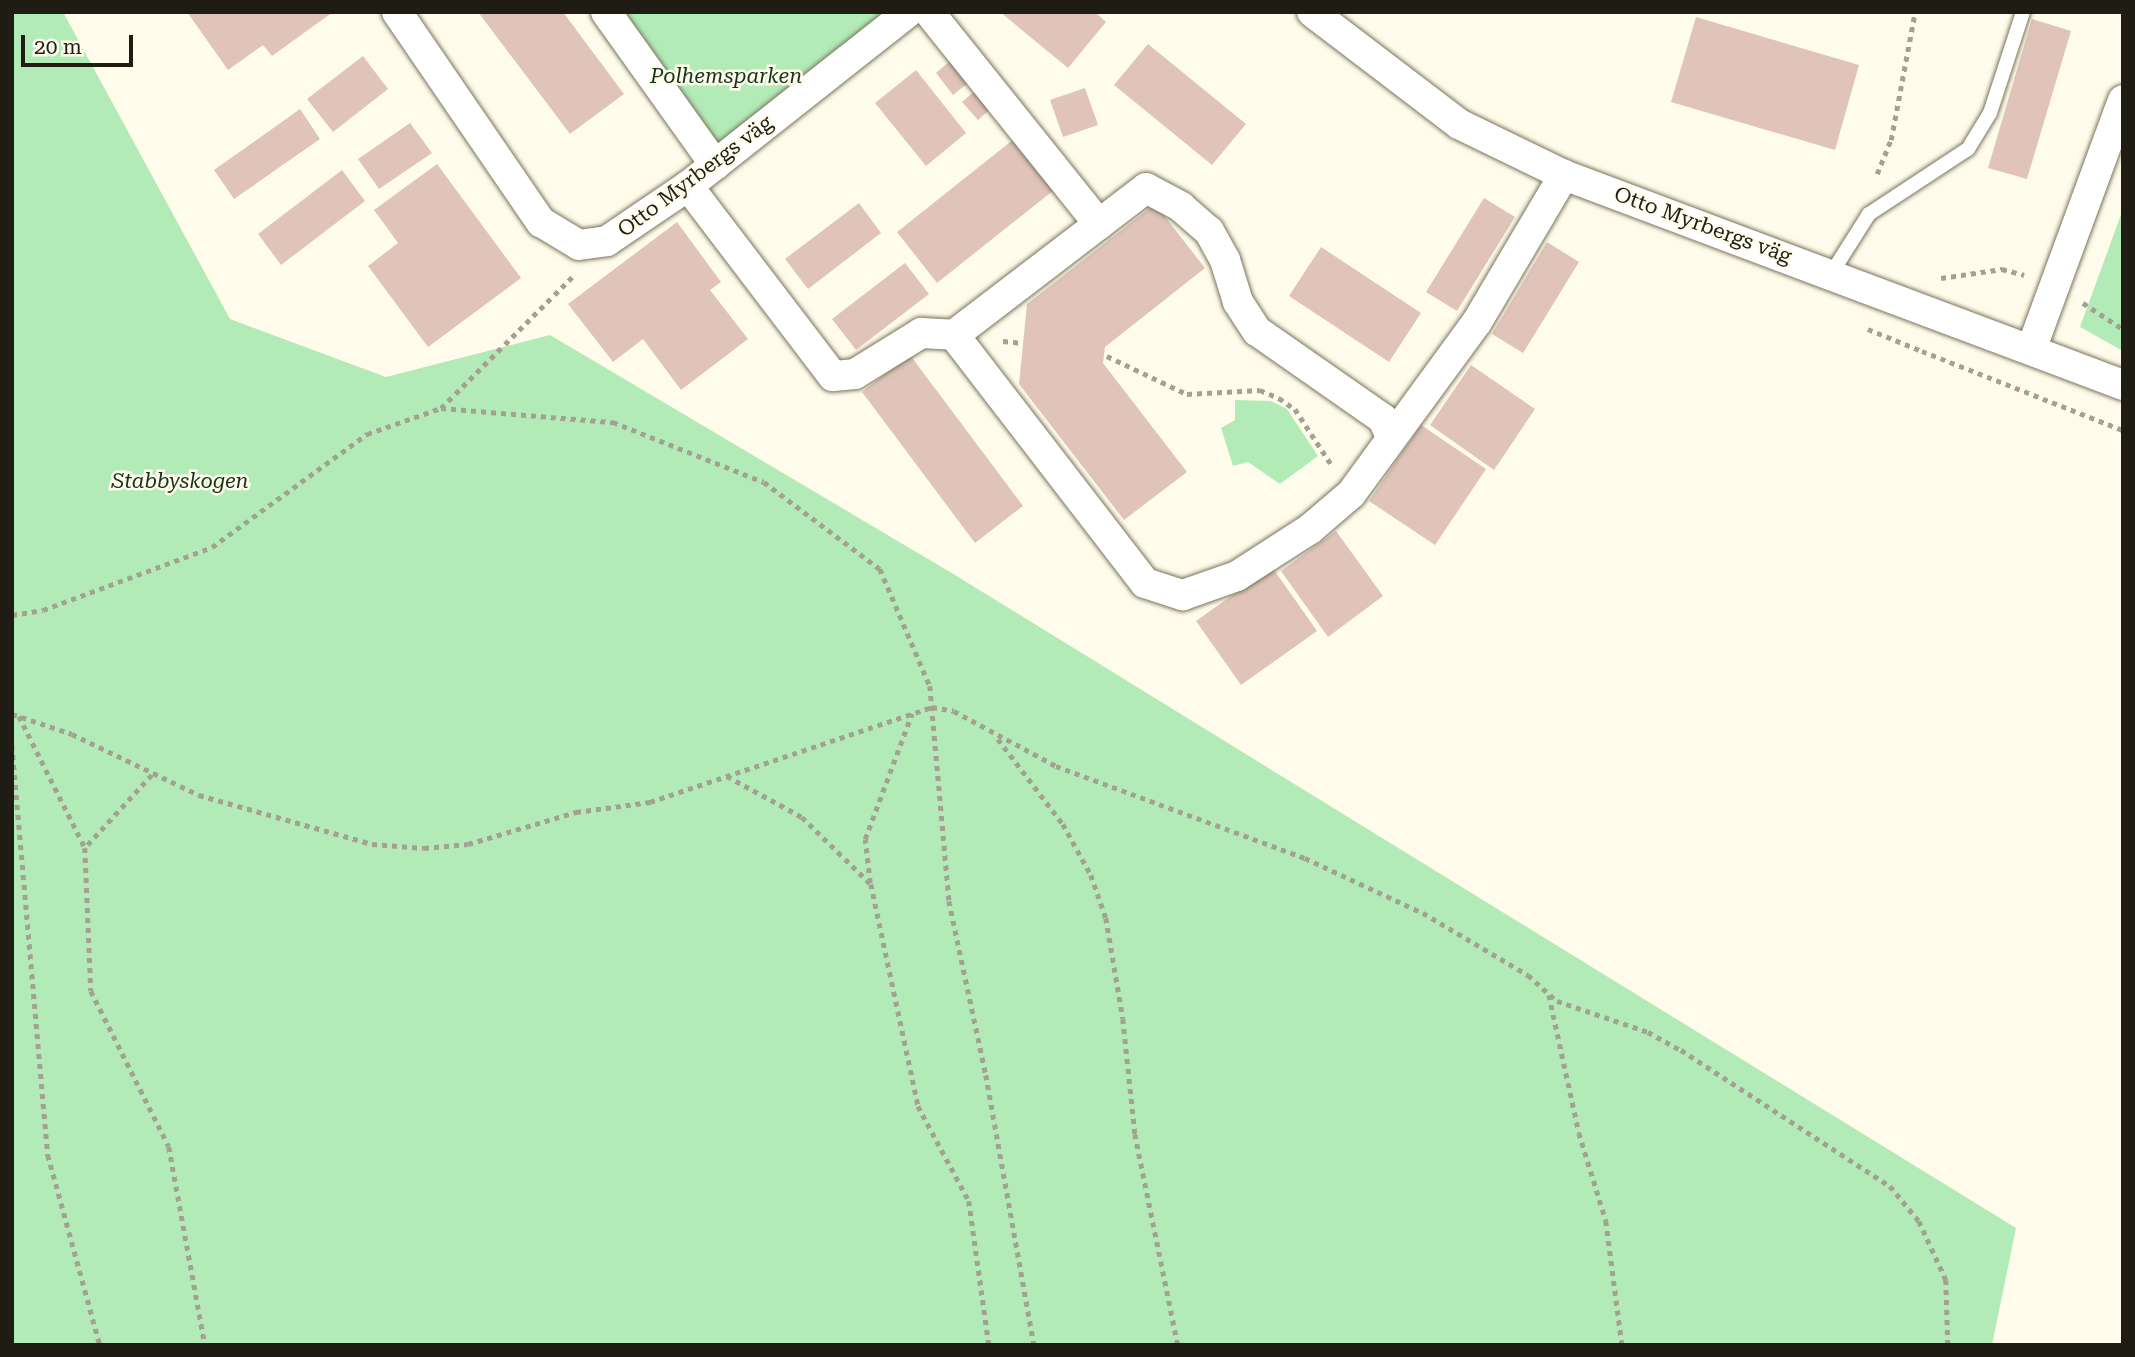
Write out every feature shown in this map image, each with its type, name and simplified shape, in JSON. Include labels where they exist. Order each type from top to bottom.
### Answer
[{"type":"street","points":[[397,12],[541,222],[579,245]]},
{"type":"street","points":[[606,12],[715,165]]},
{"type":"street","name":"Otto Myrbergs väg","points":[[579,245],[607,241],[688,187],[908,12]]},
{"type":"street","points":[[929,12],[1100,224]]},
{"type":"street","name":"Otto Myrbergs väg","points":[[1312,12],[1459,124],[1564,175],[2123,385]]},
{"type":"street","points":[[2031,350],[2123,100]]},
{"type":"street","points":[[954,335],[1145,583],[1183,595],[1237,576],[1310,529],[1351,494],[1390,435],[1477,322],[1564,175]]},
{"type":"street","points":[[688,187],[833,376],[855,374],[921,333],[954,335],[1146,188],[1181,207],[1209,232],[1226,260],[1238,302],[1257,331],[1382,419],[1390,435]]},
{"type":"lane","points":[[1831,274],[1869,214],[1968,149],[1990,113],[2023,12]]},
{"type":"path","points":[[1870,180],[1879,173],[1891,140],[1915,12]]},
{"type":"path","points":[[441,408],[574,275],[579,245]]},
{"type":"path","points":[[1933,280],[2002,269],[2106,314],[2123,329]]},
{"type":"path","points":[[1107,356],[1187,394],[1260,390],[1279,398],[1294,409],[1351,494]]},
{"type":"path","points":[[12,615],[43,610],[212,547],[367,434],[441,408],[612,422],[764,482],[880,569],[930,685],[949,901],[986,1075],[1034,1345]]},
{"type":"path","points":[[12,714],[72,734],[152,775],[199,795],[372,844],[424,848],[468,844],[576,813],[650,802],[932,707],[954,711],[1056,766],[1305,858],[1423,913],[1528,975],[1557,1001],[1648,1032],[1681,1050],[1890,1186],[1919,1220],[1946,1280],[1948,1345]]},
{"type":"path","points":[[912,713],[865,839],[870,884],[918,1106],[969,1201],[989,1345]]},
{"type":"path","points":[[19,716],[85,848],[91,991],[169,1147],[205,1345]]},
{"type":"path","points":[[995,735],[1063,824],[1091,875],[1106,918],[1124,1019],[1135,1134],[1178,1345]]},
{"type":"path","points":[[12,745],[48,1156],[100,1345]]},
{"type":"path","points":[[85,848],[152,775]]},
{"type":"path","points":[[726,775],[802,817],[870,884]]},
{"type":"path","points":[[1548,994],[1579,1133],[1606,1221],[1622,1345]]},
{"type":"green space","name":"Stabbyskogen","points":[[12,12],[63,12],[230,319],[386,377],[550,335],[950,572],[2016,1228],[1992,1345],[12,1345]]},
{"type":"green space","name":"Polhemsparken","points":[[604,12],[908,12],[715,165]]},
{"type":"green space","points":[[2123,209],[2123,351],[2080,327]]},
{"type":"green space","points":[[1235,400],[1271,401],[1287,409],[1318,456],[1280,484],[1248,462],[1233,466],[1221,428],[1235,420]]},
{"type":"building","points":[[187,12],[333,12],[272,56],[263,45],[228,70]]},
{"type":"building","points":[[478,12],[563,12],[624,94],[570,134]]},
{"type":"building","points":[[1000,12],[1095,12],[1106,22],[1068,68]]},
{"type":"building","points":[[1696,17],[1859,65],[1835,150],[1671,102]]},
{"type":"building","points":[[2032,19],[2071,31],[2027,179],[1988,168]]},
{"type":"building","points":[[1148,44],[1246,124],[1212,165],[1114,85]]},
{"type":"building","points":[[363,56],[388,89],[333,132],[307,99]]},
{"type":"building","points":[[950,61],[968,83],[953,95],[936,73]]},
{"type":"building","points":[[916,70],[966,133],[926,166],[875,103]]},
{"type":"building","points":[[978,88],[994,106],[978,120],[962,102]]},
{"type":"building","points":[[1085,88],[1098,125],[1063,137],[1050,100]]},
{"type":"building","points":[[300,109],[320,139],[234,199],[214,170]]},
{"type":"building","points":[[410,123],[432,153],[379,189],[358,159]]},
{"type":"building","points":[[1014,139],[1054,190],[937,283],[897,232]]},
{"type":"building","points":[[437,164],[521,278],[428,347],[368,266],[398,243],[374,210]]},
{"type":"building","points":[[342,170],[365,201],[281,265],[258,234]]},
{"type":"building","points":[[1484,198],[1515,217],[1457,311],[1426,292]]},
{"type":"building","points":[[859,203],[881,233],[808,289],[785,259]]},
{"type":"building","points":[[1155,204],[1205,268],[1105,347],[1103,363],[1187,472],[1124,520],[1019,384],[1027,304]]},
{"type":"building","points":[[677,222],[721,282],[710,290],[748,339],[681,390],[643,339],[613,362],[568,304]]},
{"type":"building","points":[[1547,242],[1579,262],[1523,353],[1492,334]]},
{"type":"building","points":[[1321,247],[1421,313],[1389,362],[1289,296]]},
{"type":"building","points":[[905,263],[929,294],[856,350],[832,319]]},
{"type":"building","points":[[910,355],[1023,506],[975,543],[862,392]]},
{"type":"building","points":[[1471,365],[1535,409],[1494,470],[1430,425]]},
{"type":"building","points":[[1421,425],[1486,469],[1435,545],[1369,501]]},
{"type":"building","points":[[1336,531],[1383,596],[1328,637],[1281,571]]},
{"type":"building","points":[[1272,567],[1317,631],[1241,685],[1196,621]]}]
